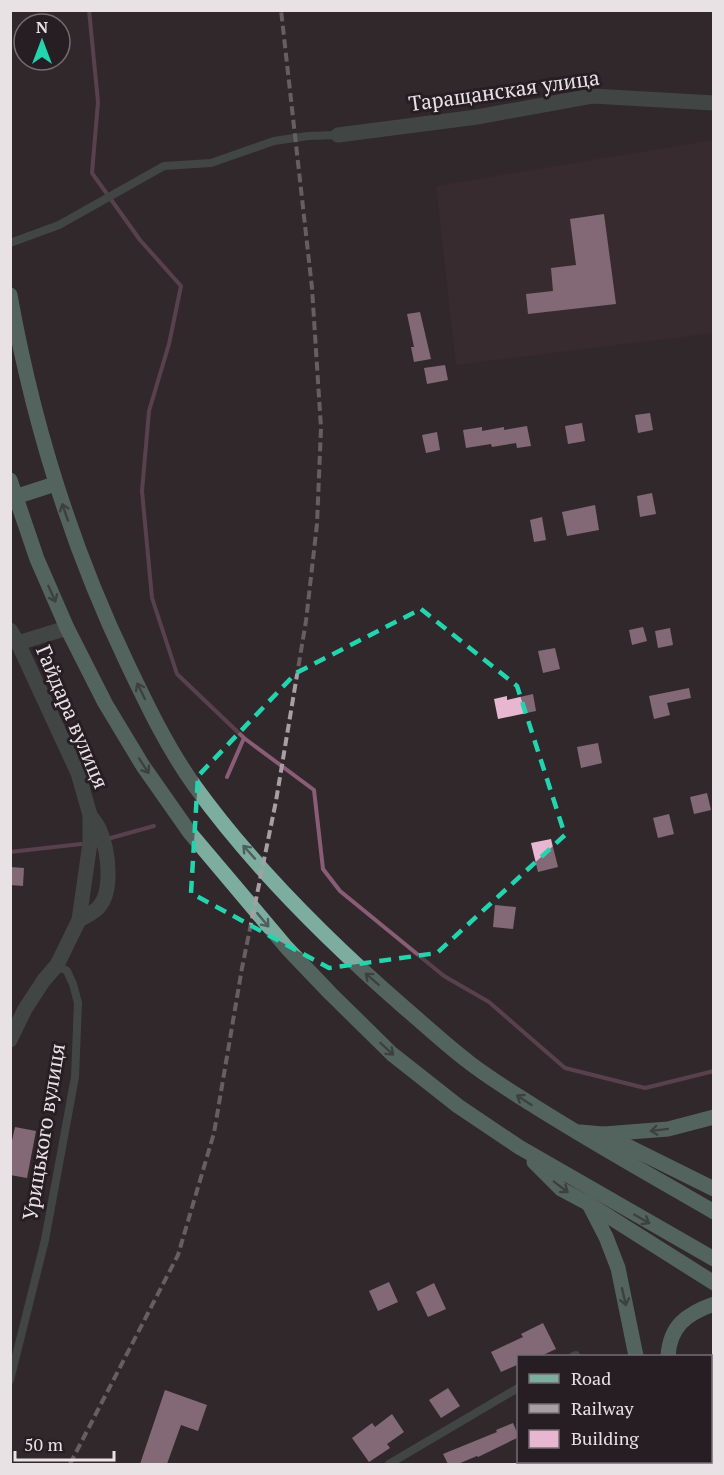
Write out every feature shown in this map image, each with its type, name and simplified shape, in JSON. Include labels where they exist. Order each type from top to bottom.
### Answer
[{"type":"main road","points":[[10,295],[30,394],[55,484],[91,582],[147,705],[173,753],[226,826],[288,896],[371,978],[465,1060],[574,1131],[714,1212]]},
{"type":"main road","points":[[10,480],[37,560],[67,628],[105,703],[143,766],[190,833],[287,948],[392,1053],[458,1106],[519,1147],[714,1259]]},
{"type":"main road","points":[[15,496],[55,484]]},
{"type":"main road","points":[[574,1131],[603,1134],[668,1129],[714,1117]]},
{"type":"main road","points":[[603,1134],[714,1189]]},
{"type":"main road","points":[[519,1147],[561,1189],[589,1203],[714,1283]]},
{"type":"main road","points":[[589,1203],[606,1236],[618,1268],[636,1355]]},
{"type":"main road","points":[[668,1355],[674,1331],[686,1317],[714,1304]]},
{"type":"street","name":"Таращанская улица","points":[[338,135],[477,117],[592,96],[714,103]]},
{"type":"street","points":[[14,636],[67,628]]},
{"type":"street","name":"Гайдара вулиця","points":[[10,1040],[25,1009],[57,965],[79,920],[90,843],[90,815],[78,774],[14,636]]},
{"type":"street","points":[[79,920],[100,907],[105,897],[107,882],[108,867],[100,830],[90,815]]},
{"type":"lane","points":[[10,243],[59,225],[164,166],[211,163],[274,141],[308,136],[338,135]]},
{"type":"lane","name":"Урицького вулиця","points":[[10,1380],[45,1240],[75,1077],[78,1003],[67,971],[57,965]]},
{"type":"lane","points":[[389,1464],[517,1389]]},
{"type":"highlighted area","points":[[421,609],[517,686],[565,835],[437,953],[329,968],[191,893],[198,776],[296,673]]},
{"type":"shaded area","points":[[713,140],[713,333],[456,365],[436,186]]},
{"type":"building","points":[[604,214],[616,304],[528,314],[526,294],[553,291],[551,268],[576,265],[570,219]]},
{"type":"building","points":[[420,312],[431,359],[414,362],[411,347],[414,347],[407,314]]},
{"type":"building","points":[[445,365],[448,380],[427,384],[424,368]]},
{"type":"building","points":[[650,413],[653,430],[638,433],[635,415]]},
{"type":"building","points":[[582,423],[585,441],[568,444],[565,426]]},
{"type":"building","points":[[527,426],[531,446],[517,448],[516,443],[466,448],[463,430],[482,427],[482,431],[504,427],[504,430]]},
{"type":"building","points":[[437,432],[440,450],[426,453],[422,435]]},
{"type":"building","points":[[652,493],[656,514],[640,517],[637,496]]},
{"type":"building","points":[[595,505],[599,530],[567,536],[562,512]]},
{"type":"building","points":[[542,517],[546,540],[534,542],[530,520]]},
{"type":"building","points":[[643,627],[647,641],[632,645],[629,630]]},
{"type":"building","points":[[670,628],[673,645],[658,648],[655,631]]},
{"type":"building","points":[[555,648],[560,669],[543,673],[538,651]]},
{"type":"building","points":[[689,688],[691,698],[667,703],[670,715],[654,719],[649,696]]},
{"type":"building","points":[[533,694],[536,711],[498,719],[494,699],[507,696],[507,700]]},
{"type":"building","points":[[598,743],[602,763],[581,768],[577,747]]},
{"type":"building","points":[[707,793],[711,810],[694,814],[690,797]]},
{"type":"building","points":[[669,814],[674,834],[658,838],[653,818]]},
{"type":"building","points":[[551,839],[558,867],[538,872],[531,843]]},
{"type":"building","points":[[10,867],[24,868],[23,886],[10,885]]},
{"type":"building","points":[[495,905],[516,907],[513,929],[493,927]]},
{"type":"building","points":[[15,1127],[36,1131],[27,1178],[10,1175],[10,1150]]},
{"type":"building","points":[[389,1282],[398,1302],[378,1311],[369,1291]]},
{"type":"building","points":[[434,1283],[446,1309],[428,1317],[416,1292]]},
{"type":"building","points":[[543,1323],[556,1349],[543,1355],[517,1355],[517,1365],[501,1372],[491,1352],[523,1337],[521,1334]]},
{"type":"building","points":[[448,1388],[460,1406],[441,1418],[429,1400]]},
{"type":"building","points":[[165,1390],[207,1405],[198,1431],[181,1425],[167,1464],[140,1464]]},
{"type":"building","points":[[392,1414],[404,1432],[387,1444],[390,1448],[369,1462],[352,1438],[372,1423],[375,1427]]},
{"type":"building","points":[[513,1423],[517,1438],[478,1457],[458,1464],[448,1464],[443,1454],[497,1432],[496,1430]]},
{"type":"waterway","points":[[89,10],[98,102],[92,173],[140,240],[181,286],[169,344],[149,411],[142,491],[152,598],[177,674],[244,738],[314,790],[323,869],[340,891],[444,976],[489,1002],[565,1068],[645,1088],[714,1071]]},
{"type":"waterway","points":[[227,777],[244,738]]},
{"type":"waterway","points":[[107,839],[154,826]]},
{"type":"waterway","points":[[10,852],[81,844]]},
{"type":"railway","points":[[70,1464],[178,1255],[214,1133],[242,968],[276,801],[306,621],[317,524],[321,428],[312,288],[281,10]]}]
